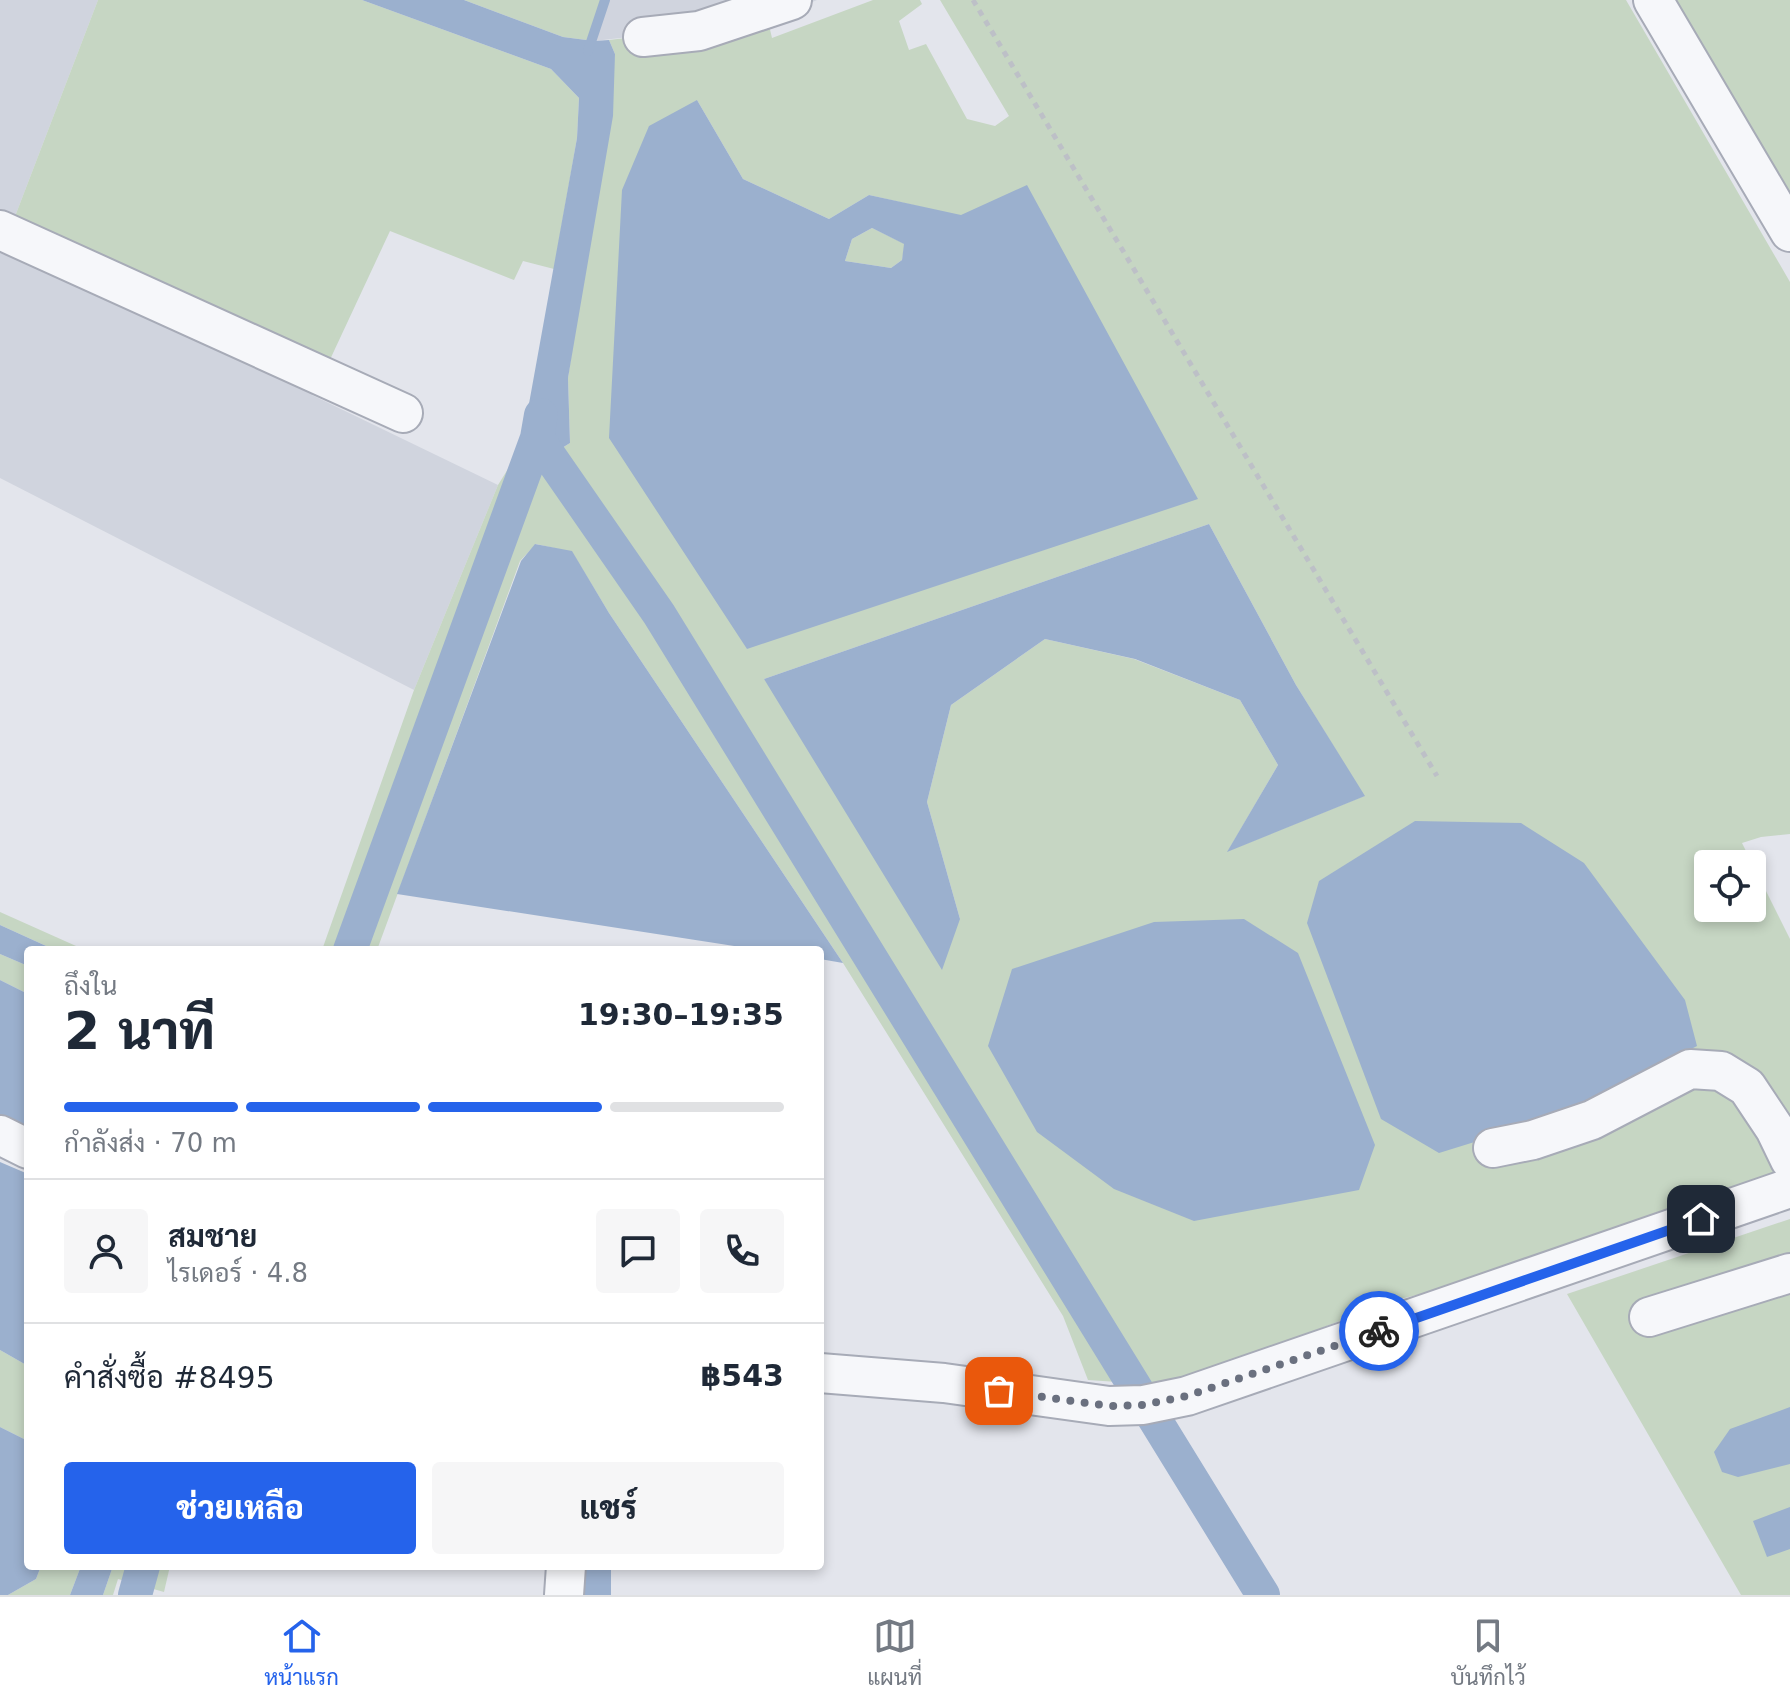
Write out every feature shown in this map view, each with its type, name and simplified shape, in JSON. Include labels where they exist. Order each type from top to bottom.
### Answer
[{"type":"street","points":[[1653,0],[1790,232]]},
{"type":"street","points":[[643,37],[699,31],[784,2]]},
{"type":"street","points":[[0,230],[403,413]]},
{"type":"street","points":[[1493,1148],[1533,1140],[1592,1120],[1690,1069],[1721,1071],[1747,1087],[1775,1129],[1790,1160]]},
{"type":"street","points":[[0,1135],[24,1147]]},
{"type":"street","points":[[824,1373],[944,1383],[1109,1406],[1143,1405],[1187,1396],[1790,1188]]},
{"type":"street","points":[[1649,1317],[1790,1273]]},
{"type":"street","points":[[564,1595],[566,1570]]},
{"type":"path","points":[[973,0],[1437,776]]},
{"type":"shaded area","points":[[0,0],[98,0],[14,219],[327,366],[312,395],[498,485],[414,690],[0,478]]},
{"type":"shaded area","points":[[607,0],[817,0],[768,21],[594,41]]},
{"type":"green space","points":[[98,0],[362,0],[551,69],[579,98],[577,138],[554,269],[523,261],[514,280],[390,231],[327,366],[14,219]]},
{"type":"green space","points":[[464,0],[607,0],[594,41],[563,37]]},
{"type":"green space","points":[[873,0],[920,0],[922,4],[899,21],[909,50],[926,44],[967,119],[995,126],[1009,116],[940,0],[1626,0],[1790,282],[1790,834],[1742,843],[1746,850],[1694,850],[1694,922],[1766,922],[1766,891],[1790,939],[1790,1176],[1434,1291],[1391,1301],[1216,1369],[1147,1384],[1088,1380],[1063,1316],[843,963],[609,613],[572,552],[536,544],[520,561],[378,946],[323,946],[414,690],[498,485],[521,448],[541,461],[570,443],[568,378],[615,54],[609,40],[768,21],[772,38]],"holes":[[[697,100],[743,179],[829,219],[869,195],[961,216],[747,649]],[[1209,524],[1296,685],[1364,796],[1228,851],[1278,765],[1240,700],[1134,659],[1045,639],[951,705],[927,802],[960,919],[764,679]]]},
{"type":"green space","points":[[1664,0],[1790,0],[1790,207]]},
{"type":"green space","points":[[872,228],[905,244],[902,260],[891,268],[845,261],[852,239]]},
{"type":"green space","points":[[0,912],[76,946],[46,946],[0,925]]},
{"type":"green space","points":[[0,954],[24,964],[24,992],[0,980]]},
{"type":"green space","points":[[1790,1219],[1790,1595],[1741,1595],[1567,1294]]},
{"type":"green space","points":[[0,1350],[24,1364],[24,1439],[0,1427]]},
{"type":"green space","points":[[39,1570],[79,1570],[70,1595],[8,1595],[36,1579]]},
{"type":"green space","points":[[112,1570],[169,1570],[164,1592],[118,1579],[113,1595],[103,1595]]},
{"type":"water","points":[[362,0],[464,0],[563,37],[609,40],[615,54],[613,116],[568,378],[570,443],[541,461],[521,448],[577,138],[579,98],[551,69]]},
{"type":"water","points":[[697,100],[743,179],[829,219],[869,195],[961,215],[1027,185],[1198,499],[747,649],[609,438],[622,190],[649,126]],"holes":[[[872,228],[904,244],[902,260],[891,268],[845,261],[852,239]]]},
{"type":"water","points":[[1209,524],[1296,685],[1365,796],[1227,852],[1278,765],[1240,700],[1135,659],[1045,639],[951,705],[927,802],[960,919],[942,970],[764,679]]},
{"type":"water","points":[[535,544],[572,551],[609,613],[843,963],[824,960],[824,946],[734,946],[397,894],[521,561]]},
{"type":"water","points":[[1415,821],[1521,823],[1584,863],[1685,1000],[1697,1046],[1565,1114],[1439,1153],[1381,1119],[1307,923],[1319,881]]},
{"type":"water","points":[[1244,919],[1298,953],[1375,1145],[1359,1190],[1194,1221],[1114,1189],[1037,1132],[988,1046],[1012,969],[1154,922]]},
{"type":"water","points":[[0,925],[46,946],[24,946],[24,964],[0,954]]},
{"type":"water","points":[[0,980],[24,992],[24,1133],[0,1120]]},
{"type":"water","points":[[0,1162],[24,1172],[24,1364],[0,1350]]},
{"type":"water","points":[[1790,1407],[1790,1464],[1738,1477],[1722,1472],[1714,1452],[1730,1429]]},
{"type":"water","points":[[0,1427],[24,1439],[24,1570],[39,1570],[36,1579],[8,1595],[0,1595]]},
{"type":"water","points":[[1790,1507],[1790,1549],[1767,1557],[1753,1521]]},
{"type":"water","points":[[79,1570],[112,1570],[103,1595],[70,1595]]},
{"type":"waterway","points":[[588,51],[605,0]]},
{"type":"waterway","points":[[541,415],[537,438],[659,614],[1263,1595]]},
{"type":"waterway","points":[[351,946],[537,438]]},
{"type":"waterway","points":[[135,1595],[142,1570]]},
{"type":"waterway","points":[[594,1570],[594,1595]]},
{"type":"way so far","points":[[999,1391],[1109,1406],[1143,1405],[1187,1396],[1254,1375],[1379,1331]]},
{"type":"route","points":[[1379,1331],[1701,1219]]}]
